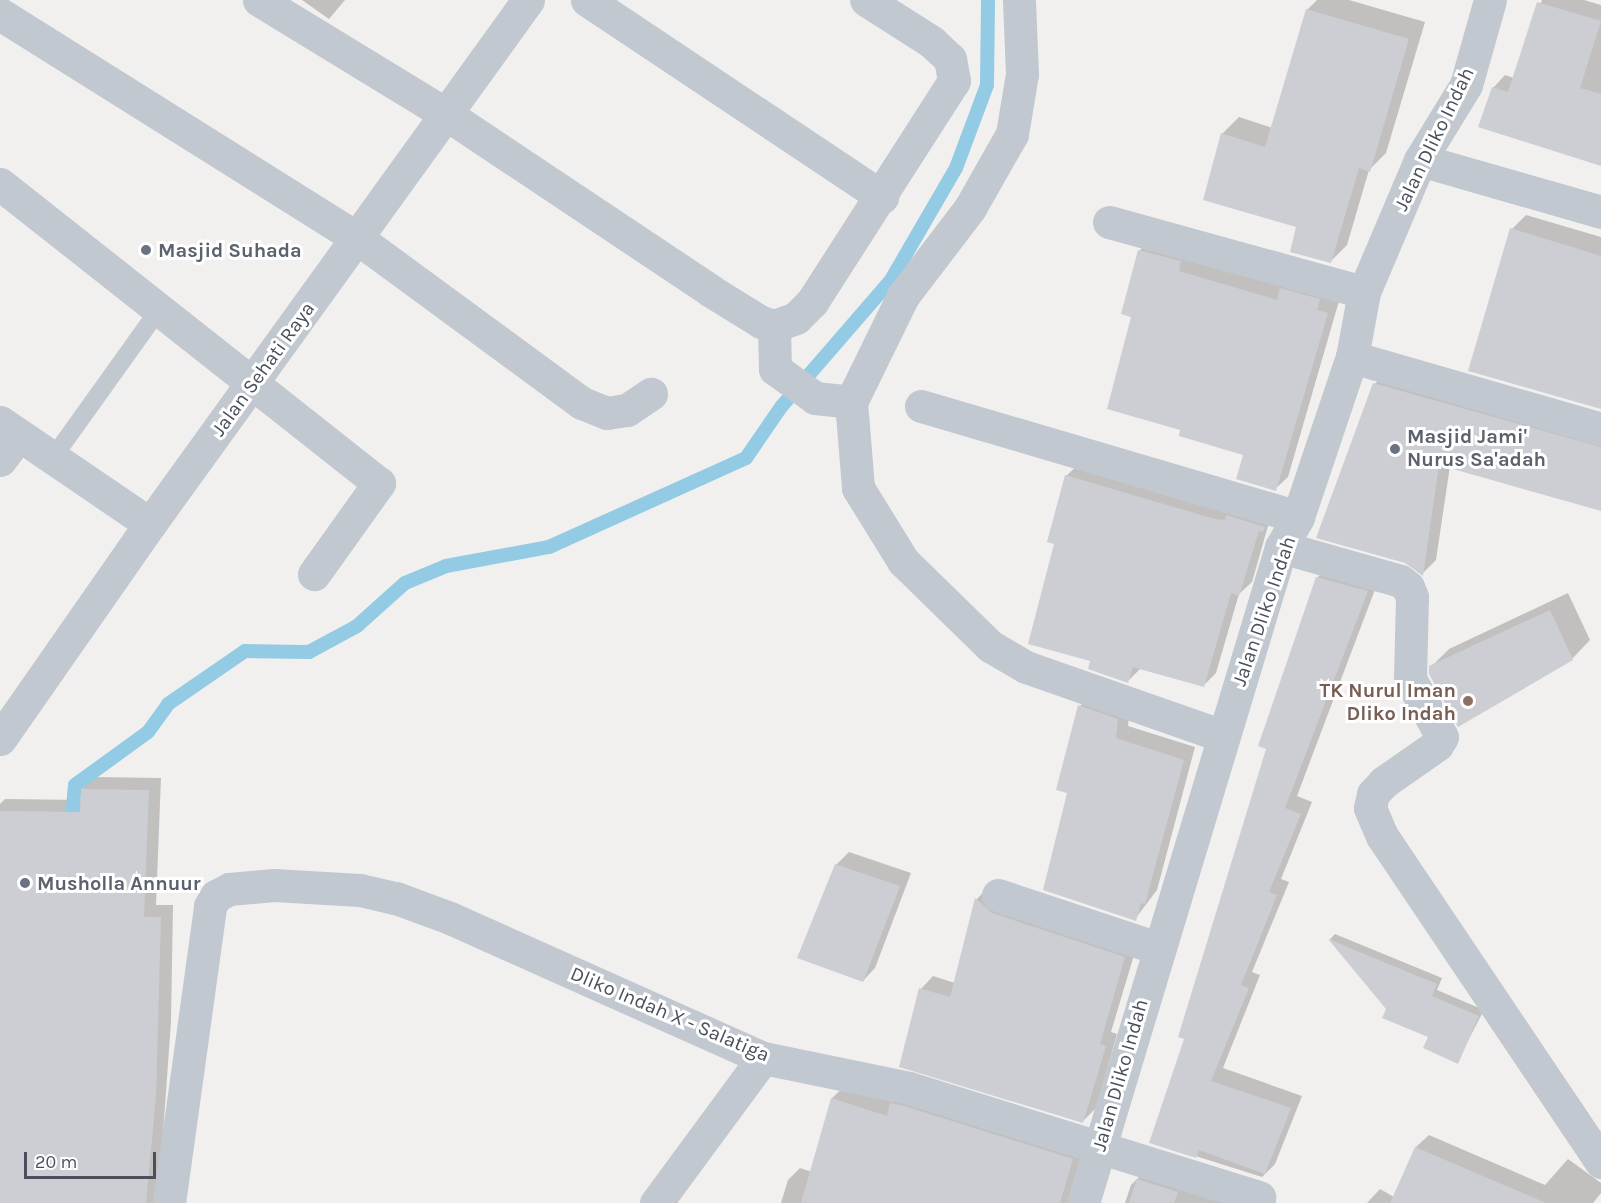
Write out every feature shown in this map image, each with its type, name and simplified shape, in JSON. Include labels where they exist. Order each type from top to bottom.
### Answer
[{"type":"street","points":[[259,0],[446,114],[711,291],[774,326],[796,318],[812,303],[938,111],[955,72],[950,59],[932,42],[866,0]]},
{"type":"street","name":"Jalan Sehati Raya","points":[[0,739],[150,524],[528,0]]},
{"type":"street","points":[[587,0],[882,197]]},
{"type":"street","points":[[1019,0],[1022,74],[1012,134],[970,208],[903,296],[851,402],[858,488],[903,561],[980,639],[1026,667],[1223,736]]},
{"type":"street","name":"Jalan Dliko Indah","points":[[1083,1203],[1157,948],[1281,547],[1298,517],[1352,357],[1364,292],[1420,160],[1466,85],[1490,0]]},
{"type":"street","points":[[0,14],[357,238],[582,403],[608,413],[627,410],[651,394]]},
{"type":"street","points":[[1420,160],[1601,212]]},
{"type":"street","points":[[0,184],[251,385],[379,483],[314,574]]},
{"type":"street","points":[[1109,222],[1364,292]]},
{"type":"street","points":[[774,326],[775,369],[815,398],[851,402]]},
{"type":"street","points":[[1352,357],[1601,429]]},
{"type":"street","points":[[921,406],[1298,517]]},
{"type":"street","points":[[6,439],[52,459],[150,524]]},
{"type":"street","points":[[1281,547],[1400,581],[1408,587],[1412,597],[1410,679],[1442,737],[1437,745],[1384,782],[1373,795],[1370,808],[1382,836],[1601,1162]]},
{"type":"street","name":"Dliko Indah X - Salatiga","points":[[170,1203],[206,922],[213,900],[229,889],[274,885],[360,890],[396,898],[450,918],[763,1058],[909,1088],[1259,1197]]},
{"type":"street","points":[[998,895],[1157,948]]},
{"type":"street","points":[[656,1203],[763,1058]]},
{"type":"lane","points":[[52,459],[159,311]]},
{"type":"building","points":[[1537,2],[1601,21],[1580,88],[1601,94],[1601,166],[1478,127],[1492,87],[1508,92]]},
{"type":"building","points":[[1306,9],[1409,39],[1370,172],[1359,168],[1331,263],[1290,252],[1296,227],[1203,200],[1221,133],[1265,147]]},
{"type":"building","points":[[1510,228],[1601,256],[1601,409],[1468,371]]},
{"type":"building","points":[[1138,250],[1181,261],[1179,271],[1277,300],[1280,288],[1320,299],[1317,310],[1328,313],[1276,491],[1236,479],[1243,455],[1179,436],[1180,430],[1107,409],[1131,317],[1121,314]]},
{"type":"building","points":[[1373,383],[1601,447],[1601,511],[1439,465],[1423,576],[1405,563],[1316,538]]},
{"type":"building","points":[[1065,475],[1215,519],[1225,520],[1226,515],[1265,527],[1263,532],[1259,531],[1239,596],[1231,593],[1204,687],[1133,667],[1128,683],[1088,669],[1090,661],[1028,644],[1054,544],[1047,542]]},
{"type":"building","points":[[1316,577],[1368,591],[1285,808],[1301,814],[1269,892],[1277,895],[1241,985],[1249,988],[1211,1081],[1291,1108],[1265,1174],[1199,1150],[1196,1158],[1149,1143],[1184,1039],[1178,1037],[1266,749],[1258,746]]},
{"type":"building","name":"TK Nurul Iman Dliko Indah","points":[[1550,610],[1573,660],[1458,727],[1429,674],[1429,666]]},
{"type":"building","points":[[1078,705],[1118,719],[1116,738],[1184,760],[1145,904],[1141,903],[1136,921],[1043,890],[1067,793],[1056,790]]},
{"type":"building","points":[[81,789],[149,790],[144,917],[161,917],[156,1096],[146,1203],[0,1203],[0,811],[80,812]]},
{"type":"building","points":[[835,864],[900,886],[863,982],[797,958]]},
{"type":"building","points":[[975,898],[992,913],[1125,957],[1100,1044],[1106,1046],[1083,1123],[899,1067],[919,988],[950,997]]},
{"type":"building","points":[[1328,939],[1437,984],[1432,996],[1479,1016],[1458,1064],[1423,1048],[1428,1037],[1382,1018],[1386,1009]]},
{"type":"building","points":[[831,1098],[887,1116],[890,1103],[904,1106],[1073,1159],[1060,1203],[801,1203]]},
{"type":"building","points":[[1415,1147],[1546,1203],[1390,1203]]},
{"type":"building","points":[[1137,1179],[1178,1192],[1174,1203],[1129,1203]]},
{"type":"waterway","points":[[71,829],[75,785],[148,732],[168,704],[245,651],[309,652],[357,626],[405,583],[446,566],[549,547],[746,458],[781,407],[891,280],[956,168],[987,85],[988,0]]},
{"type":"place","name":"Masjid Suhada","points":[[146,250]]},
{"type":"place","name":"Masjid Jami' Nurus Sa'adah","points":[[1395,449]]},
{"type":"place","name":"TK Nurul Iman Dliko Indah","points":[[1468,701]]},
{"type":"place","name":"Musholla Annuur","points":[[25,883]]}]
